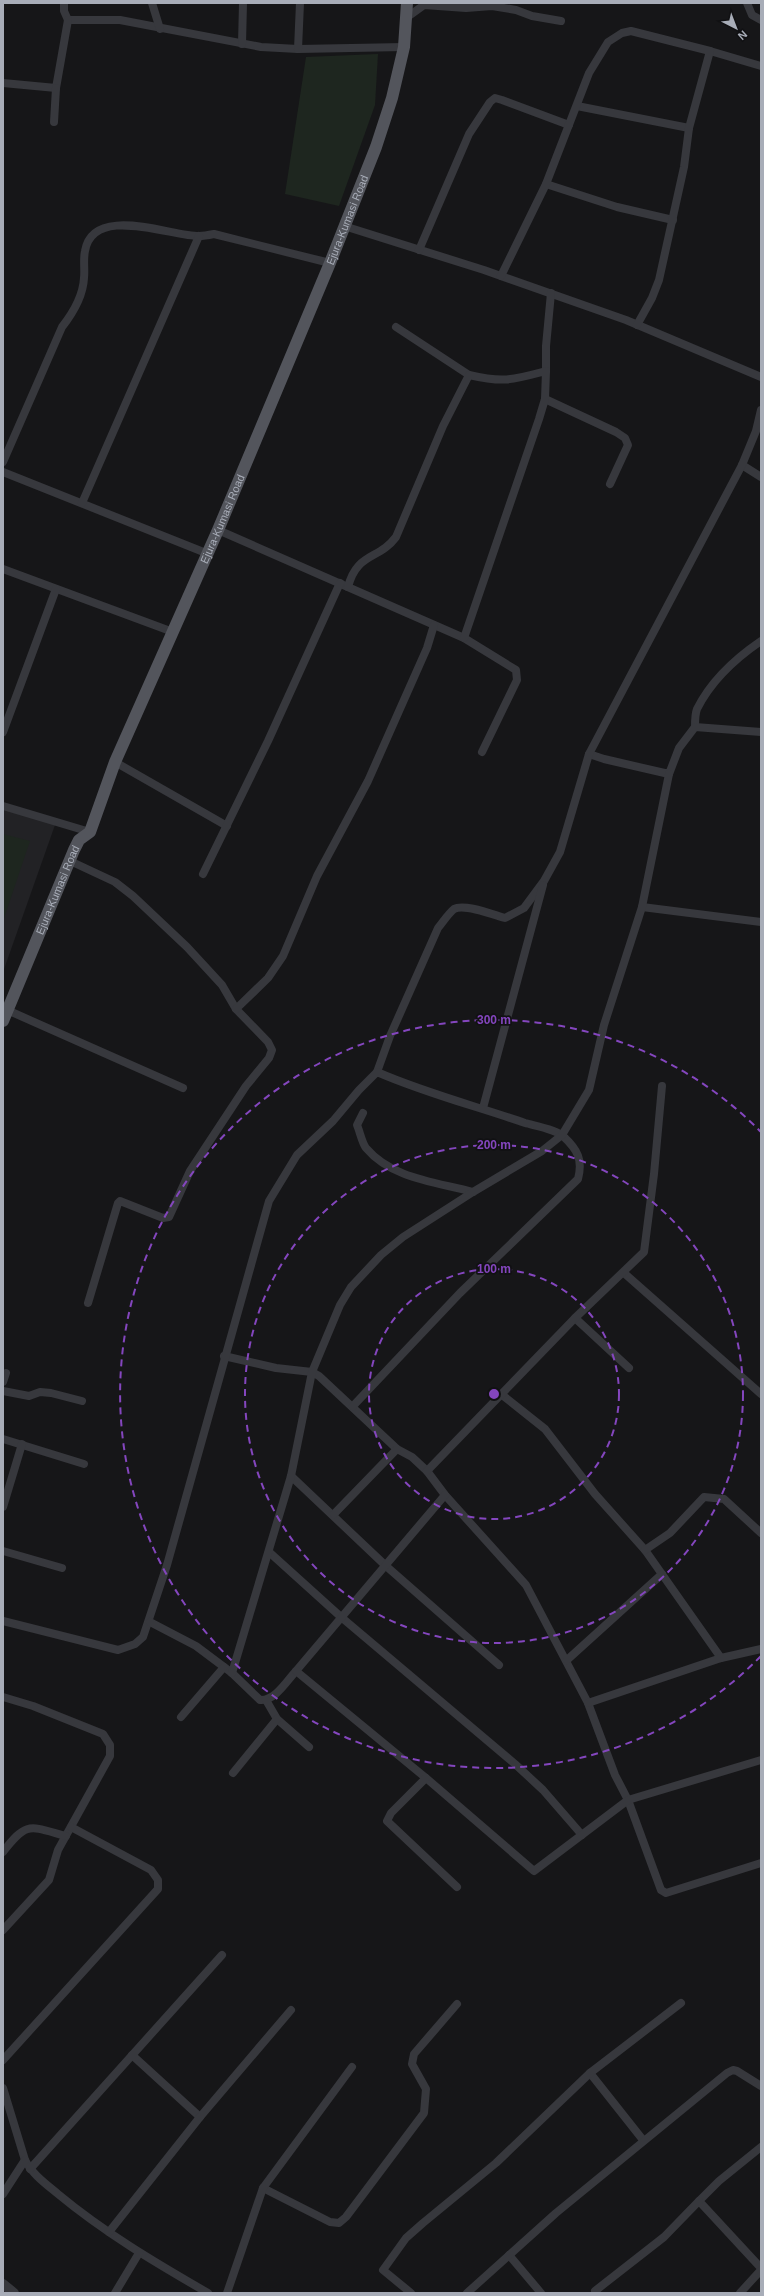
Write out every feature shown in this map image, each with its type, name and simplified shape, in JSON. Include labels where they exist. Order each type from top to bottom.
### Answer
[{"type":"main road","name":"Ejura-Kumasi Road","points":[[5,1016],[70,861],[80,840],[90,832],[115,762],[173,632],[206,553],[218,530],[330,263],[392,98],[404,47],[407,3]]},
{"type":"street","points":[[54,122],[56,88],[68,20],[64,11],[64,3]]},
{"type":"street","points":[[152,3],[160,29]]},
{"type":"street","points":[[242,44],[243,3]]},
{"type":"street","points":[[298,49],[300,3]]},
{"type":"street","points":[[747,3],[752,15],[761,20]]},
{"type":"street","points":[[406,18],[424,5],[466,8],[492,4],[538,18],[561,21]]},
{"type":"street","points":[[68,20],[120,20],[242,44],[298,49],[404,47]]},
{"type":"street","points":[[501,276],[546,184],[589,73],[608,42],[622,33],[632,31],[761,66]]},
{"type":"street","points":[[637,325],[652,298],[659,280],[684,167],[689,128],[710,51]]},
{"type":"street","points":[[3,83],[56,88]]},
{"type":"street","points":[[419,250],[469,134],[490,102],[495,98],[502,100],[569,125]]},
{"type":"street","points":[[577,106],[689,128]]},
{"type":"street","points":[[546,184],[617,207],[673,220]]},
{"type":"street","points":[[3,462],[62,328],[74,312],[81,294],[84,279],[85,251],[89,239],[105,227],[114,225],[199,236],[214,234],[232,237],[264,248],[330,263]]},
{"type":"street","points":[[344,226],[551,293],[637,325],[761,377]]},
{"type":"street","points":[[82,503],[199,236]]},
{"type":"street","points":[[464,638],[545,399],[546,346],[551,293]]},
{"type":"street","points":[[396,327],[469,375],[496,381],[514,380],[546,371]]},
{"type":"street","points":[[348,587],[352,573],[357,567],[367,558],[391,544],[396,537],[443,426],[469,375]]},
{"type":"street","points":[[545,399],[616,432],[625,438],[628,445],[610,484]]},
{"type":"street","points":[[3,1621],[118,1650],[135,1644],[143,1637],[150,1622],[269,1201],[297,1155],[333,1121],[359,1090],[377,1072],[390,1036],[438,928],[447,916],[454,909],[461,906],[505,918],[524,908],[544,881],[560,852],[589,754],[742,465],[756,431],[761,410]]},
{"type":"street","points":[[742,465],[761,477]]},
{"type":"street","points":[[3,472],[206,553]]},
{"type":"street","points":[[218,530],[464,638],[516,670],[517,680],[482,752]]},
{"type":"street","points":[[3,570],[173,632]]},
{"type":"street","points":[[203,874],[268,741],[340,583]]},
{"type":"street","points":[[3,732],[56,589]]},
{"type":"street","points":[[236,1009],[268,978],[283,956],[316,876],[368,781],[427,648],[434,624]]},
{"type":"street","points":[[232,1673],[291,1476],[312,1372],[340,1305],[351,1287],[381,1255],[403,1237],[473,1192],[542,1151],[562,1135],[589,1090],[604,1026],[642,906],[669,774],[680,748],[695,727],[696,710],[716,682],[738,657],[761,641]]},
{"type":"street","points":[[695,727],[761,732]]},
{"type":"street","points":[[589,754],[604,759],[669,774]]},
{"type":"street","points":[[115,762],[227,826]]},
{"type":"street","points":[[3,806],[90,832]]},
{"type":"street","points":[[70,861],[115,882],[133,896],[186,946],[222,985],[236,1009],[268,1042],[272,1050],[269,1058],[246,1086],[190,1171],[169,1217],[163,1218],[120,1201],[118,1203],[88,1303]]},
{"type":"street","points":[[483,1108],[544,881]]},
{"type":"street","points":[[642,906],[761,922]]},
{"type":"street","points":[[5,1016],[183,1088]]},
{"type":"street","points":[[353,1406],[460,1293],[578,1179],[581,1166],[579,1158],[562,1135],[483,1108],[425,1092],[377,1072]]},
{"type":"street","points":[[427,1471],[575,1318],[624,1273],[644,1252],[654,1174],[662,1086]]},
{"type":"street","points":[[363,1113],[358,1125],[365,1147],[380,1160],[399,1173],[473,1192]]},
{"type":"street","points":[[624,1273],[761,1394]]},
{"type":"street","points":[[575,1318],[629,1368]]},
{"type":"street","points":[[224,1356],[276,1368],[312,1372],[353,1406],[397,1449],[412,1457],[427,1471],[445,1494],[526,1585],[567,1660],[588,1703],[615,1775],[628,1800],[656,1880],[661,1890],[666,1893],[761,1863]]},
{"type":"street","points":[[3,1382],[6,1374]]},
{"type":"street","points":[[3,1391],[29,1396],[40,1392],[51,1393],[82,1401]]},
{"type":"street","points":[[501,1394],[545,1429],[595,1494],[645,1550],[721,1658]]},
{"type":"street","points":[[3,1439],[84,1464]]},
{"type":"street","points":[[3,1507],[22,1444]]},
{"type":"street","points":[[334,1514],[397,1449]]},
{"type":"street","points":[[291,1476],[334,1514],[386,1566],[499,1665]]},
{"type":"street","points":[[150,1622],[196,1646],[232,1673],[260,1700],[266,1700],[273,1697],[386,1566],[445,1494]]},
{"type":"street","points":[[645,1550],[670,1532],[704,1497],[724,1499],[761,1533]]},
{"type":"street","points":[[3,1551],[62,1568]]},
{"type":"street","points":[[269,1552],[341,1617],[515,1764],[543,1790],[582,1835]]},
{"type":"street","points":[[567,1660],[662,1574]]},
{"type":"street","points":[[588,1703],[721,1658],[761,1649]]},
{"type":"street","points":[[180,1717],[224,1667]]},
{"type":"street","points":[[296,1671],[426,1778],[531,1870],[537,1870],[628,1800],[761,1760]]},
{"type":"street","points":[[3,1697],[34,1706],[103,1734],[110,1745],[110,1756],[58,1850],[49,1880],[3,1930]]},
{"type":"street","points":[[266,1700],[277,1719],[309,1747]]},
{"type":"street","points":[[233,1773],[277,1719]]},
{"type":"street","points":[[426,1778],[391,1813],[387,1821],[458,1886]]},
{"type":"street","points":[[3,1852],[20,1832],[34,1828],[66,1836]]},
{"type":"street","points":[[3,2060],[158,1889],[158,1880],[151,1870],[71,1828]]},
{"type":"street","points":[[30,2169],[222,1955]]},
{"type":"street","points":[[411,2293],[383,2270],[406,2238],[496,2162],[590,2073],[681,2003]]},
{"type":"street","points":[[263,2188],[330,2222],[339,2223],[346,2217],[424,2113],[426,2089],[412,2064],[414,2054],[457,2004]]},
{"type":"street","points":[[109,2232],[200,2116],[291,2010]]},
{"type":"street","points":[[132,2055],[200,2116]]},
{"type":"street","points":[[227,2293],[263,2188],[352,2067]]},
{"type":"street","points":[[467,2293],[643,2140],[733,2070],[761,2086]]},
{"type":"street","points":[[590,2073],[643,2140]]},
{"type":"street","points":[[3,2088],[25,2160],[30,2169],[71,2205],[139,2253],[208,2293]]},
{"type":"street","points":[[596,2292],[664,2237],[719,2181],[761,2147]]},
{"type":"street","points":[[3,2194],[25,2160]]},
{"type":"street","points":[[700,2201],[761,2269],[740,2293]]},
{"type":"street","points":[[115,2293],[139,2253]]},
{"type":"street","points":[[509,2255],[542,2293]]},
{"type":"street","points":[[3,2284],[14,2293]]},
{"type":"shaded area","points":[[378,54],[375,105],[339,206],[285,194],[306,57]]},
{"type":"shaded area","points":[[3,804],[55,825],[3,972]]},
{"type":"shaded area","points":[[3,834],[30,841],[3,921]]}]
